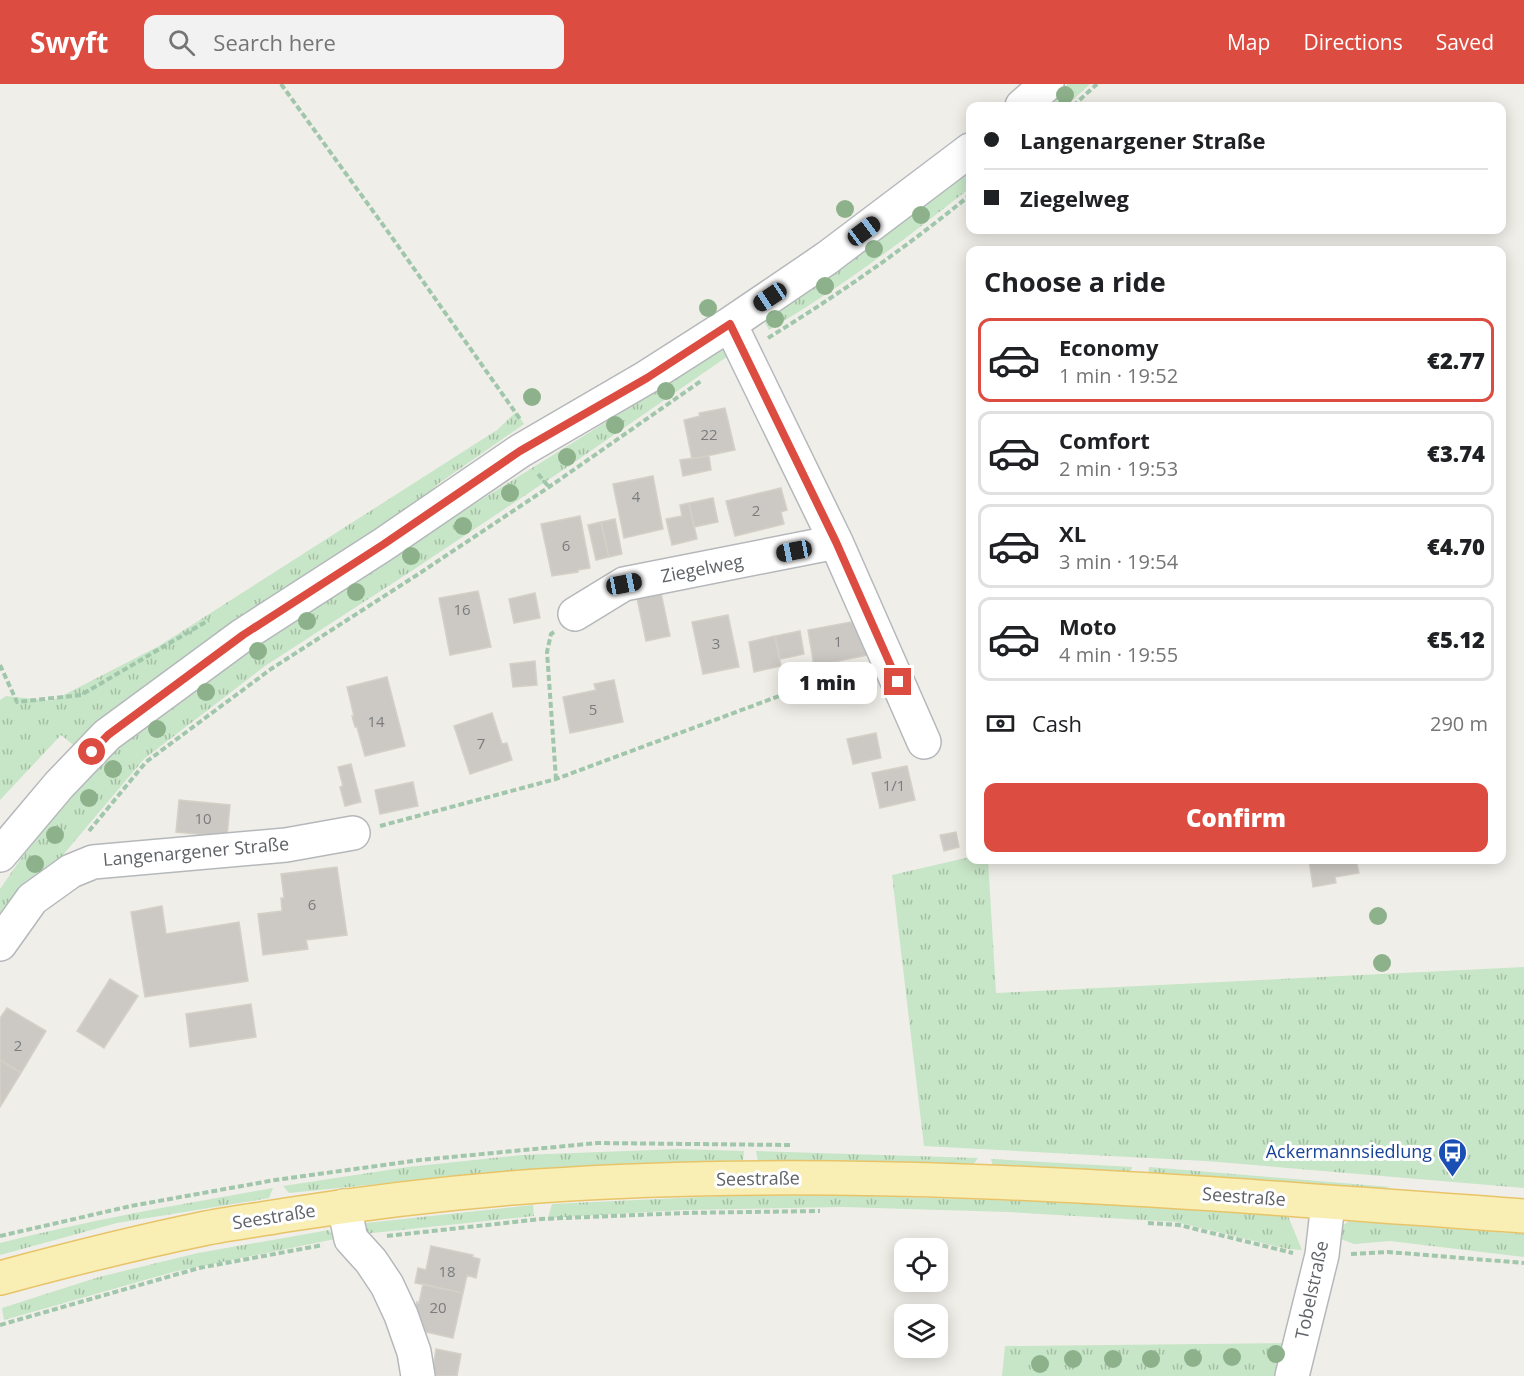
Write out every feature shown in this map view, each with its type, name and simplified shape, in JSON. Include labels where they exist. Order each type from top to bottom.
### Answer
[{"type":"main road","name":"Seestraße","points":[[0,1278],[75,1257],[205,1228],[423,1196],[538,1186],[785,1178],[1051,1185],[1524,1216]]},
{"type":"street","points":[[1027,102],[1047,84]]},
{"type":"street","points":[[0,855],[45,801],[108,735],[243,635],[536,442],[647,378],[737,339],[827,258],[966,153]]},
{"type":"street","points":[[737,339],[836,542],[924,742]]},
{"type":"street","name":"Ziegelweg","points":[[575,614],[624,584],[836,542]]},
{"type":"street","name":"Langenargener Straße","points":[[0,944],[32,898],[71,871],[93,862],[286,845],[353,833]]},
{"type":"street","name":"Tobelstraße","points":[[1292,1376],[1322,1255],[1328,1203]]},
{"type":"street","points":[[344,1206],[351,1239],[371,1261],[387,1285],[401,1315],[414,1352],[418,1376]]},
{"type":"path","points":[[281,84],[385,226],[536,442]]},
{"type":"path","points":[[1077,102],[1097,84]]},
{"type":"path","points":[[86,835],[146,762],[271,669],[455,550],[737,339],[820,306],[966,198]]},
{"type":"path","points":[[556,779],[547,652],[551,634],[575,614]]},
{"type":"path","points":[[0,665],[17,702],[81,695],[211,619]]},
{"type":"path","points":[[353,833],[556,779],[798,688]]},
{"type":"path","points":[[0,1325],[199,1268],[351,1239],[541,1220],[821,1211]]},
{"type":"path","points":[[1147,1223],[1179,1225],[1294,1253],[1322,1255],[1389,1252],[1524,1263]]},
{"type":"green space","points":[[1068,84],[1090,84],[1070,102],[1048,102]]},
{"type":"green space","points":[[966,171],[966,191],[922,226],[821,297],[769,330],[763,319]]},
{"type":"green space","points":[[721,346],[728,356],[569,466],[265,666],[144,759],[19,907],[0,936],[0,889],[38,834],[118,747],[244,650],[627,409]]},
{"type":"green space","points":[[516,412],[524,424],[438,484],[425,497],[77,748],[61,735],[0,800],[0,700],[6,696],[52,701],[159,646],[497,430]]},
{"type":"green space","points":[[966,858],[966,864],[988,864],[996,993],[1524,967],[1524,1188],[1206,1161],[924,1146],[892,875]]},
{"type":"green space","points":[[679,1149],[744,1151],[743,1160],[498,1172],[289,1193],[283,1186],[408,1167],[522,1155]]},
{"type":"green space","points":[[756,1151],[978,1158],[972,1166],[758,1161]]},
{"type":"green space","points":[[991,1159],[1132,1167],[1130,1173],[993,1166]]},
{"type":"green space","points":[[1149,1167],[1390,1187],[1377,1190],[1148,1175]]},
{"type":"green space","points":[[273,1188],[269,1198],[117,1223],[0,1255],[0,1243],[136,1213]]},
{"type":"green space","points":[[837,1195],[1062,1202],[1288,1216],[1302,1250],[1288,1249],[1176,1222],[1008,1212],[843,1207],[683,1210],[548,1218],[552,1204],[723,1196]]},
{"type":"green space","points":[[533,1205],[534,1216],[363,1234],[366,1223]]},
{"type":"green space","points":[[1349,1221],[1524,1234],[1524,1257],[1390,1241],[1354,1244],[1338,1238],[1338,1229]]},
{"type":"green space","points":[[329,1230],[335,1239],[173,1272],[4,1320],[2,1308],[99,1277],[198,1253]]},
{"type":"green space","points":[[1292,1343],[1284,1376],[1002,1376],[1005,1346]]},
{"type":"building","points":[[725,408],[735,450],[692,459],[684,420],[700,416],[699,413]]},
{"type":"building","points":[[709,456],[711,470],[683,476],[680,460]]},
{"type":"building","points":[[653,476],[663,529],[624,538],[613,484]]},
{"type":"building","points":[[781,488],[787,510],[781,512],[784,524],[735,536],[726,501]]},
{"type":"building","points":[[713,498],[718,522],[694,527],[689,503]]},
{"type":"building","points":[[689,503],[697,539],[672,545],[666,519],[682,516],[680,505]]},
{"type":"building","points":[[580,516],[590,568],[552,576],[541,524]]},
{"type":"building","points":[[615,519],[622,554],[609,557],[601,522]]},
{"type":"building","points":[[601,522],[609,557],[596,560],[588,525]]},
{"type":"building","points":[[478,591],[491,647],[450,655],[439,598]]},
{"type":"building","points":[[535,593],[540,618],[514,623],[509,599]]},
{"type":"building","points":[[661,593],[670,636],[646,641],[637,598]]},
{"type":"building","points":[[728,615],[739,667],[703,674],[692,622]]},
{"type":"building","points":[[861,620],[868,655],[814,666],[808,630]]},
{"type":"building","points":[[800,631],[804,654],[780,659],[775,636]]},
{"type":"building","points":[[775,636],[781,666],[754,672],[749,642]]},
{"type":"building","points":[[535,661],[537,685],[513,687],[510,664]]},
{"type":"building","points":[[387,677],[405,746],[365,756],[352,716],[354,716],[347,687]]},
{"type":"building","points":[[614,680],[623,722],[570,733],[563,697],[596,690],[594,684]]},
{"type":"building","points":[[492,713],[502,744],[507,743],[512,760],[470,774],[454,726]]},
{"type":"building","points":[[876,733],[881,758],[853,764],[847,739]]},
{"type":"building","points":[[351,764],[361,802],[345,806],[338,767]]},
{"type":"building","points":[[907,766],[915,800],[880,808],[872,773]]},
{"type":"building","points":[[413,782],[418,806],[380,814],[375,790]]},
{"type":"building","points":[[179,800],[230,805],[227,837],[176,832]]},
{"type":"building","points":[[956,832],[959,847],[944,851],[940,835]]},
{"type":"building","points":[[1310,864],[1357,864],[1359,873],[1335,877],[1336,883],[1313,887]]},
{"type":"building","points":[[337,867],[347,935],[306,940],[308,949],[263,955],[258,914],[282,911],[281,898],[284,898],[281,874]]},
{"type":"building","points":[[162,906],[166,934],[239,922],[248,981],[145,997],[131,912]]},
{"type":"building","points":[[110,979],[138,996],[104,1048],[77,1031]]},
{"type":"building","points":[[251,1004],[256,1037],[190,1047],[186,1014]]},
{"type":"building","points":[[7,1008],[46,1031],[21,1073],[0,1060],[0,1018]]},
{"type":"building","points":[[0,1060],[21,1073],[0,1107]]},
{"type":"building","points":[[431,1246],[473,1255],[472,1257],[480,1259],[476,1278],[467,1275],[463,1293],[415,1283],[418,1268],[426,1270]]},
{"type":"building","points":[[423,1284],[463,1293],[453,1338],[417,1330],[420,1315],[414,1313],[417,1302],[419,1303]]},
{"type":"building","points":[[436,1349],[461,1354],[457,1376],[432,1376]]},
{"type":"place","name":"Ackermannsiedlung","points":[[1453,1178]]},
{"type":"route","points":[[92,752],[108,735],[243,635],[384,544],[520,451],[647,378],[730,324],[836,542],[898,682]]}]
